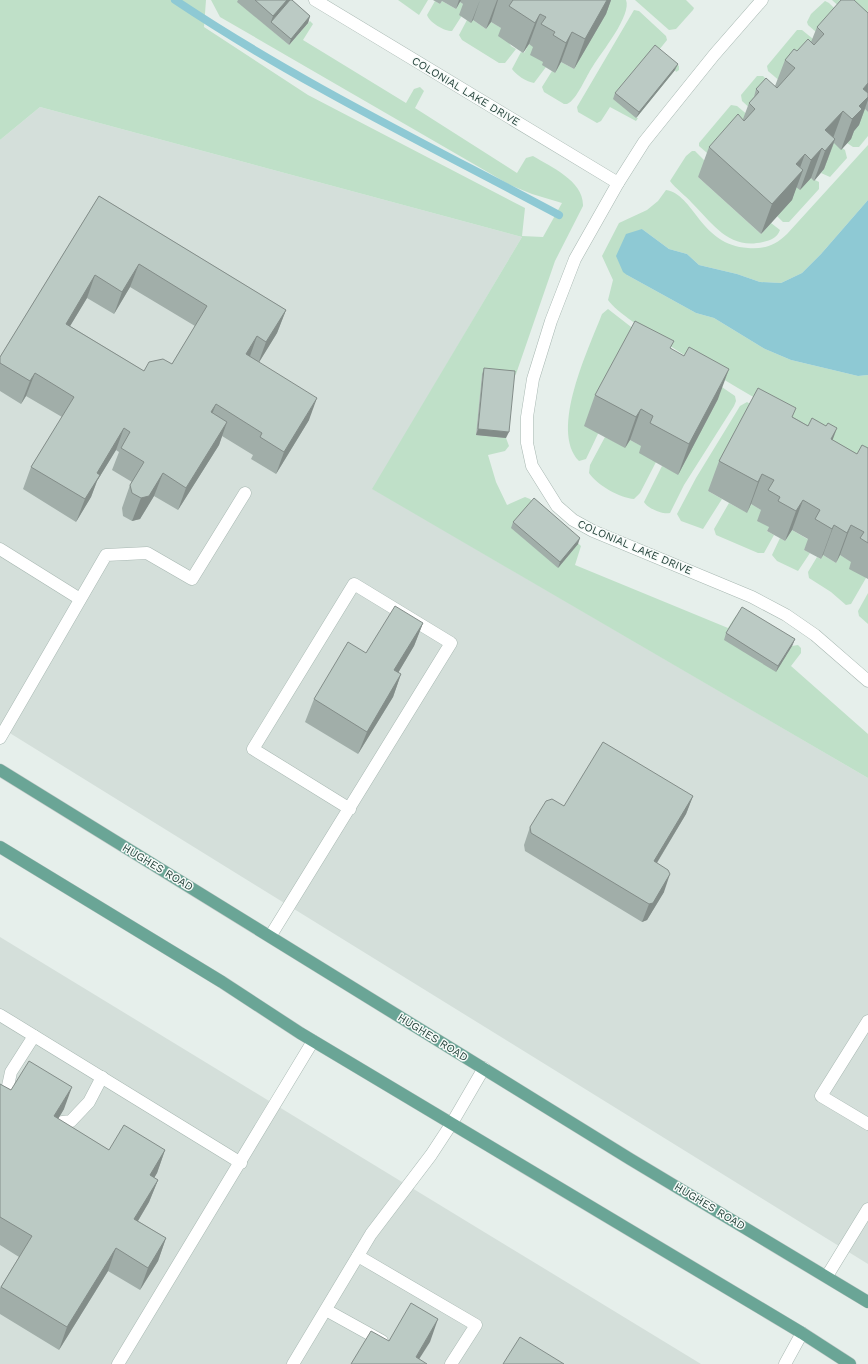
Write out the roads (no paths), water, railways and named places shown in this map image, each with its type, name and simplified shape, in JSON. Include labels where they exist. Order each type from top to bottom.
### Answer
[{"type":"main road","name":"HUGHES ROAD","points":[[0,770],[868,1302]]},
{"type":"main road","points":[[0,847],[222,982],[313,1041],[802,1333],[850,1364]]},
{"type":"street","name":"COLONIAL LAKE DRIVE","points":[[315,0],[618,183]]},
{"type":"street","name":"COLONIAL LAKE DRIVE","points":[[762,0],[714,55],[649,135],[618,183],[575,259],[551,321],[533,379],[527,417],[527,443],[532,466],[557,506],[573,520],[593,531],[752,597],[786,615],[815,635],[868,681]]},
{"type":"street","points":[[0,738],[106,555],[147,553],[192,579],[245,492]]},
{"type":"street","points":[[0,549],[80,600]]},
{"type":"street","points":[[271,935],[350,809],[451,643],[354,584],[253,749],[350,809]]},
{"type":"street","points":[[0,1015],[241,1163]]},
{"type":"street","points":[[868,1021],[821,1096],[868,1124]]},
{"type":"street","points":[[13,1097],[8,1086],[11,1072],[34,1036]]},
{"type":"street","points":[[118,1364],[241,1163],[313,1041]]},
{"type":"street","points":[[293,1364],[371,1234],[452,1124],[484,1068]]},
{"type":"street","points":[[55,1123],[71,1121],[90,1102],[102,1077]]},
{"type":"street","points":[[827,1276],[868,1209]]},
{"type":"street","points":[[358,1256],[476,1325],[451,1364]]},
{"type":"street","points":[[326,1310],[391,1346]]},
{"type":"street","points":[[785,1364],[802,1333]]},
{"type":"water","points":[[868,200],[868,375],[858,376],[791,360],[765,349],[714,318],[696,313],[627,275],[623,272],[616,256],[626,234],[642,229],[669,249],[687,254],[699,265],[737,274],[760,282],[781,283],[802,273],[821,254]]},
{"type":"waterway","points":[[175,0],[268,58],[364,112],[559,215]]}]
